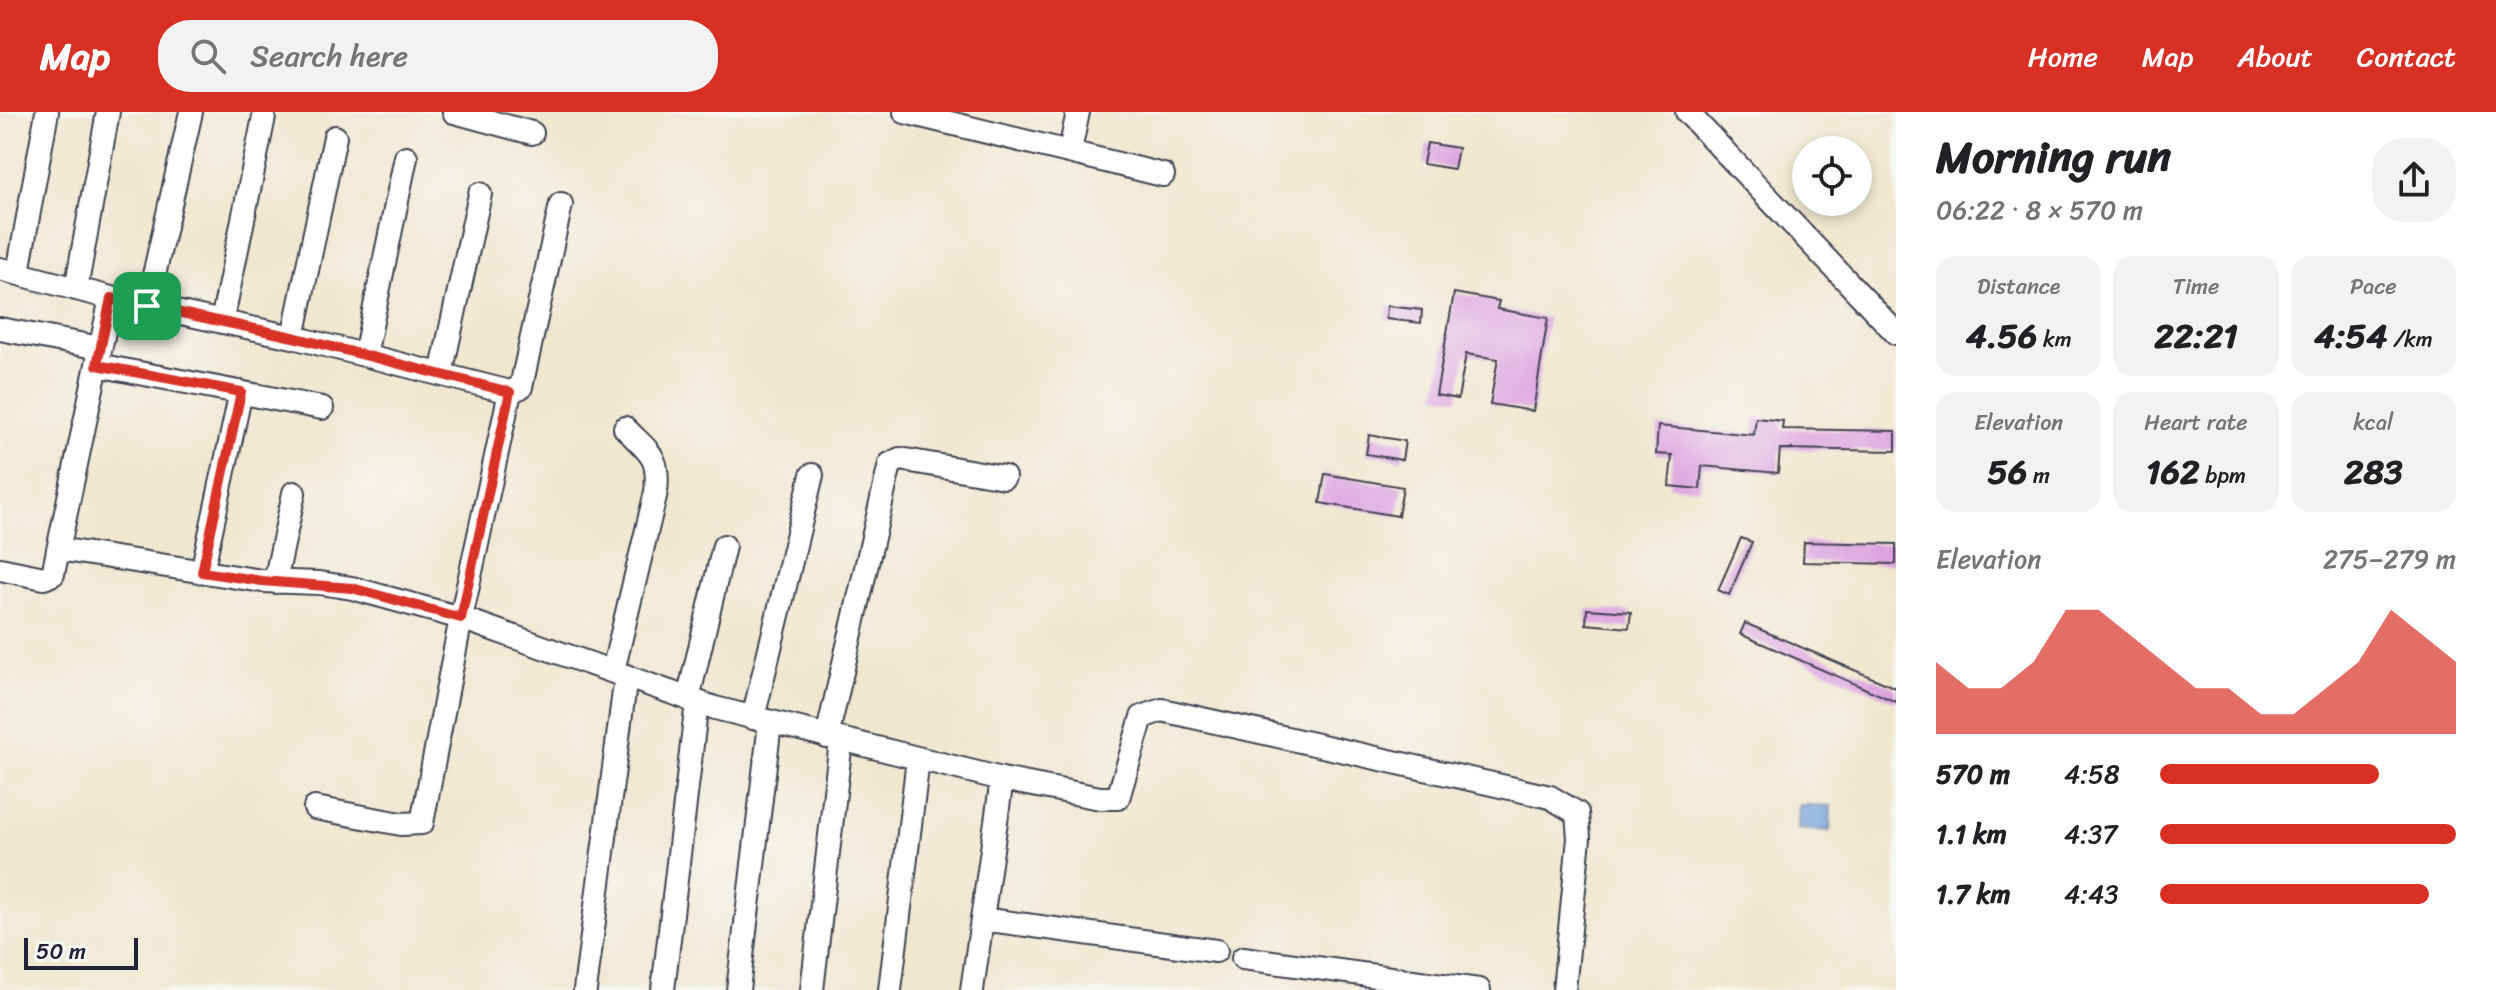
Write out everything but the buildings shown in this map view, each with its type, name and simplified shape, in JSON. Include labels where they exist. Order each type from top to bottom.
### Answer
[{"type":"street","points":[[47,112],[9,271],[111,298],[293,337],[510,392],[521,387],[561,204]]},
{"type":"street","points":[[76,289],[108,112]]},
{"type":"street","points":[[147,306],[191,112]]},
{"type":"street","points":[[454,112],[532,133]]},
{"type":"street","points":[[905,112],[970,120],[1070,151],[1163,175]]},
{"type":"street","points":[[1070,151],[1078,112]]},
{"type":"street","points":[[1687,112],[1896,333]]},
{"type":"street","points":[[222,322],[264,117]]},
{"type":"street","points":[[293,337],[335,137]]},
{"type":"street","points":[[365,355],[406,157]]},
{"type":"street","points":[[441,374],[480,194]]},
{"type":"street","points":[[0,569],[44,578],[53,574],[111,298]]},
{"type":"street","points":[[0,329],[241,392],[322,408]]},
{"type":"street","points":[[202,572],[241,392]]},
{"type":"street","points":[[315,808],[401,824],[422,823],[461,618],[510,392]]},
{"type":"street","points":[[585,990],[620,673],[658,474],[655,459],[625,428]]},
{"type":"street","points":[[812,990],[834,739],[890,464],[900,459],[1004,477]]},
{"type":"street","points":[[738,990],[761,721],[812,475]]},
{"type":"street","points":[[275,582],[294,493]]},
{"type":"street","points":[[663,990],[692,700],[724,546]]},
{"type":"street","points":[[58,549],[275,582],[352,588],[461,618],[692,700],[761,721],[1002,779],[1100,798],[1118,798],[1142,717],[1162,710],[1550,797],[1577,813],[1579,838],[1564,990]]},
{"type":"street","points":[[890,990],[918,759]]},
{"type":"street","points":[[972,990],[1002,779]]},
{"type":"street","points":[[982,919],[1216,951]]},
{"type":"street","points":[[1243,958],[1479,990]]},
{"type":"water","points":[[1799,805],[1831,806],[1830,831],[1798,829]]},
{"type":"route","points":[[111,298],[147,306],[293,337],[510,392],[461,618],[352,588],[320,583],[262,581],[202,572],[241,392],[97,365],[111,298]]}]
